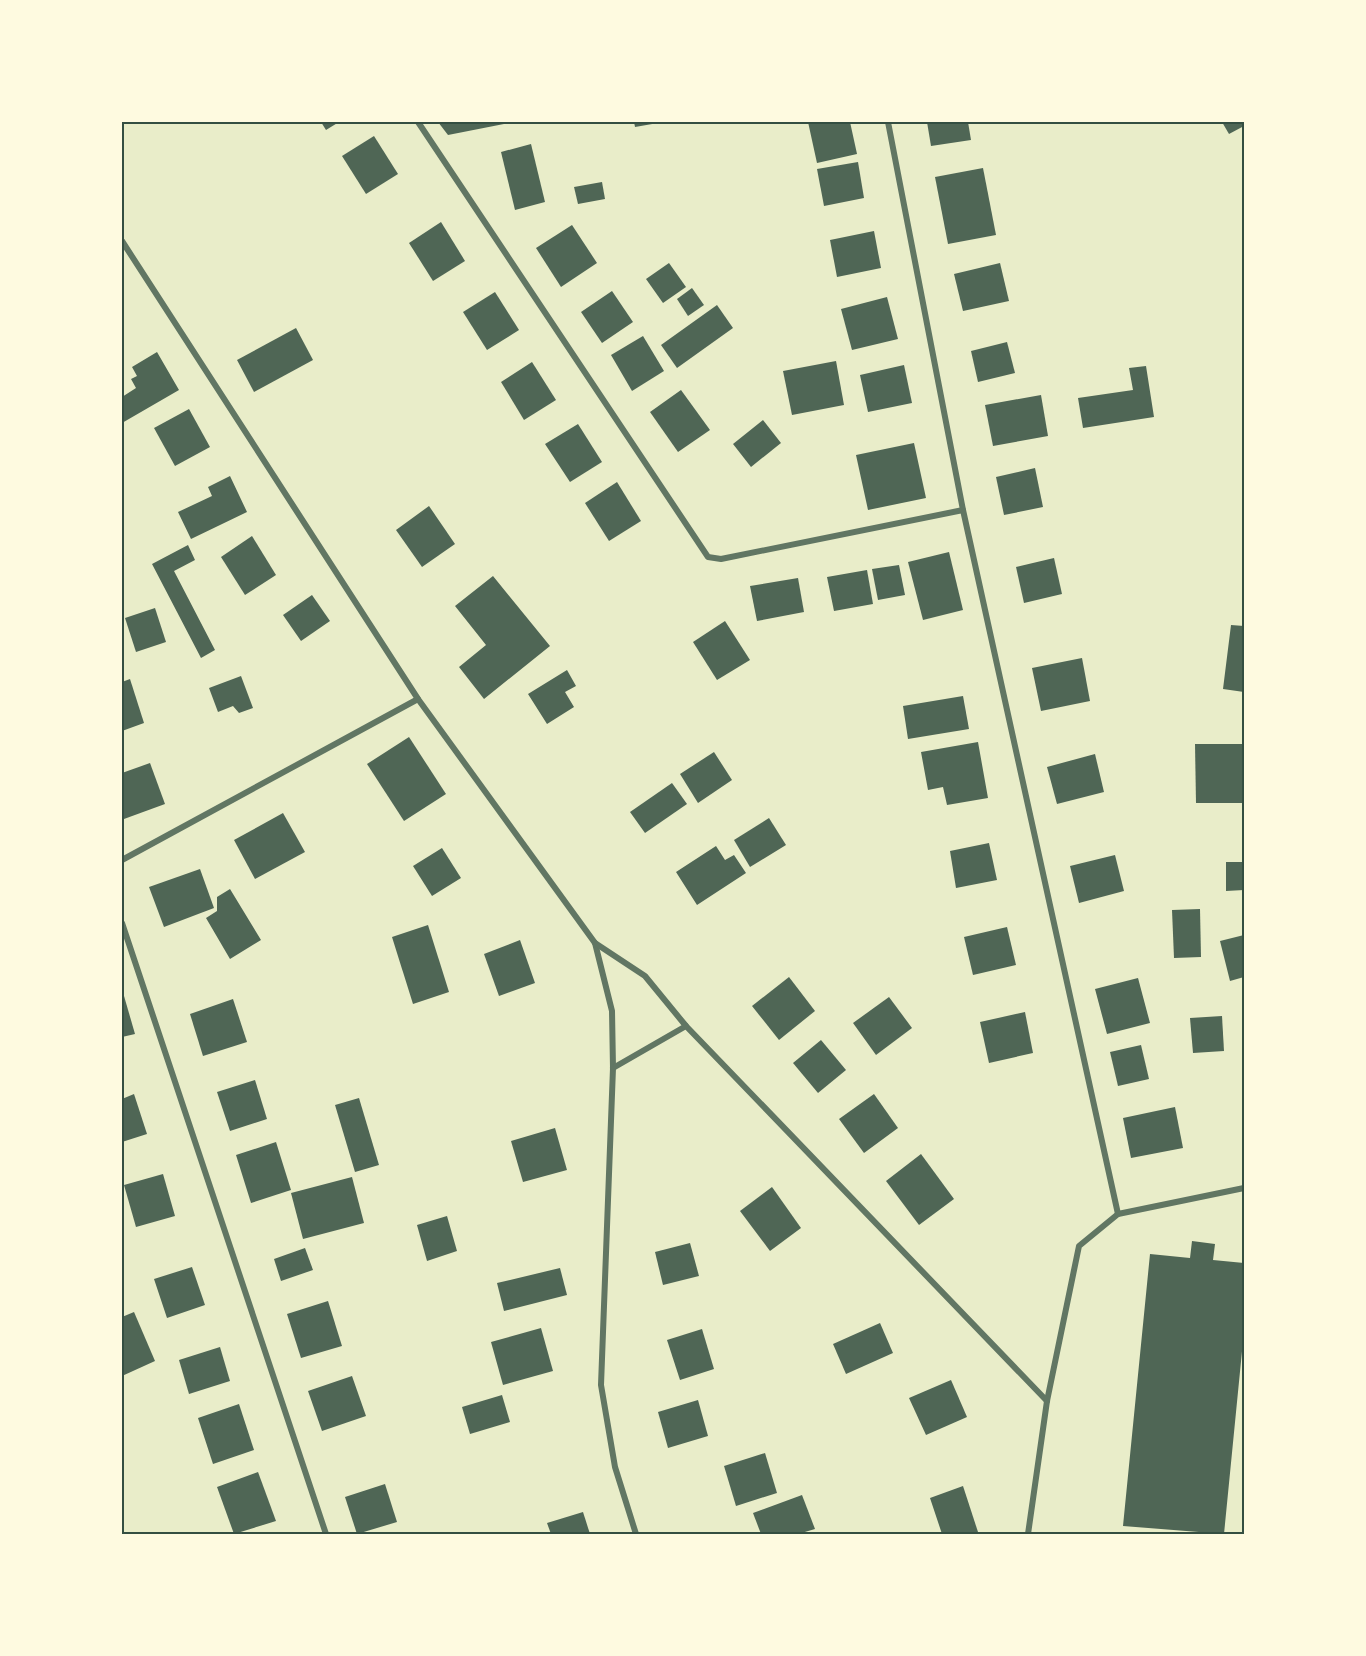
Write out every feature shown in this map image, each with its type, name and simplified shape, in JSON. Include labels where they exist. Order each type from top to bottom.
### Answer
[{"type":"street","points":[[418,122],[708,557],[721,560],[963,510]]},
{"type":"street","points":[[888,122],[963,510],[1118,1214]]},
{"type":"street","points":[[122,241],[418,699],[595,943],[645,976],[686,1026],[1047,1401]]},
{"type":"street","points":[[122,860],[418,699]]},
{"type":"street","points":[[122,923],[326,1534]]},
{"type":"street","points":[[595,943],[612,1011],[613,1068],[601,1385],[615,1467],[636,1534]]},
{"type":"street","points":[[613,1068],[686,1026]]},
{"type":"street","points":[[1028,1534],[1047,1401],[1079,1246],[1118,1214],[1245,1188]]},
{"type":"building","points":[[321,122],[339,122],[326,130]]},
{"type":"building","points":[[438,122],[509,122],[509,123],[448,135]]},
{"type":"building","points":[[634,122],[657,122],[658,123],[635,127]]},
{"type":"building","points":[[808,122],[850,122],[857,154],[817,163]]},
{"type":"building","points":[[927,122],[968,122],[971,140],[931,146]]},
{"type":"building","points":[[1222,122],[1244,122],[1244,126],[1229,134]]},
{"type":"building","points":[[374,136],[398,174],[366,194],[342,156]]},
{"type":"building","points":[[531,144],[545,202],[515,210],[501,152]]},
{"type":"building","points":[[858,162],[864,198],[824,206],[817,169]]},
{"type":"building","points":[[983,168],[996,235],[948,244],[935,177]]},
{"type":"building","points":[[602,182],[605,199],[578,204],[574,187]]},
{"type":"building","points":[[441,222],[465,261],[433,281],[409,243]]},
{"type":"building","points":[[572,225],[597,263],[561,287],[536,248]]},
{"type":"building","points":[[874,231],[881,268],[837,277],[830,240]]},
{"type":"building","points":[[669,263],[686,287],[663,303],[646,279]]},
{"type":"building","points":[[1000,263],[1009,301],[963,311],[954,274]]},
{"type":"building","points":[[692,288],[704,305],[688,316],[677,299]]},
{"type":"building","points":[[612,291],[633,322],[602,343],[581,312]]},
{"type":"building","points":[[495,292],[519,330],[487,350],[463,312]]},
{"type":"building","points":[[887,297],[898,339],[852,350],[841,309]]},
{"type":"building","points":[[717,305],[733,328],[677,368],[661,345]]},
{"type":"building","points":[[296,328],[313,360],[254,392],[237,360]]},
{"type":"building","points":[[643,336],[664,371],[632,391],[611,355]]},
{"type":"building","points":[[1007,342],[1015,373],[978,382],[971,351]]},
{"type":"building","points":[[157,352],[179,390],[122,423],[122,397],[136,388],[131,379],[137,376],[132,367]]},
{"type":"building","points":[[836,361],[844,405],[792,415],[783,371]]},
{"type":"building","points":[[532,362],[556,400],[524,420],[501,382]]},
{"type":"building","points":[[904,365],[912,403],[868,412],[860,375]]},
{"type":"building","points":[[1146,366],[1154,417],[1083,428],[1078,398],[1133,390],[1129,368]]},
{"type":"building","points":[[681,390],[710,430],[678,452],[650,412]]},
{"type":"building","points":[[1041,395],[1048,436],[993,446],[985,405]]},
{"type":"building","points":[[189,409],[210,447],[175,466],[154,428]]},
{"type":"building","points":[[763,420],[781,443],[751,467],[733,444]]},
{"type":"building","points":[[578,424],[602,462],[570,482],[545,444]]},
{"type":"building","points":[[914,443],[926,498],[868,510],[856,455]]},
{"type":"building","points":[[1035,468],[1043,507],[1004,515],[996,477]]},
{"type":"building","points":[[230,476],[247,512],[191,539],[178,512],[212,496],[208,487]]},
{"type":"building","points":[[617,482],[641,521],[609,541],[585,503]]},
{"type":"building","points":[[429,506],[455,544],[422,567],[396,530]]},
{"type":"building","points":[[252,536],[276,575],[245,595],[221,557]]},
{"type":"building","points":[[188,545],[195,560],[174,571],[215,650],[201,658],[152,564]]},
{"type":"building","points":[[949,552],[963,610],[923,620],[908,562]]},
{"type":"building","points":[[1054,558],[1062,594],[1024,603],[1016,567]]},
{"type":"building","points":[[899,565],[905,595],[878,600],[872,569]]},
{"type":"building","points":[[867,570],[873,604],[834,611],[827,577]]},
{"type":"building","points":[[493,576],[550,646],[484,699],[459,667],[486,645],[455,606]]},
{"type":"building","points":[[798,578],[804,612],[757,621],[750,586]]},
{"type":"building","points":[[312,595],[330,621],[301,641],[283,615]]},
{"type":"building","points":[[155,608],[166,642],[136,652],[125,618]]},
{"type":"building","points":[[725,621],[750,660],[717,680],[693,642]]},
{"type":"building","points":[[1231,625],[1244,626],[1244,692],[1223,689]]},
{"type":"building","points":[[1082,658],[1090,701],[1041,711],[1032,668]]},
{"type":"building","points":[[567,670],[576,686],[565,692],[574,707],[547,724],[528,694]]},
{"type":"building","points":[[241,676],[253,708],[239,713],[233,706],[218,712],[209,688]]},
{"type":"building","points":[[130,679],[144,723],[122,731],[122,682]]},
{"type":"building","points":[[963,696],[969,729],[908,739],[903,706]]},
{"type":"building","points":[[409,737],[446,794],[404,821],[367,764]]},
{"type":"building","points":[[978,742],[988,798],[947,805],[943,787],[928,790],[921,752]]},
{"type":"building","points":[[1195,744],[1244,744],[1244,803],[1196,803]]},
{"type":"building","points":[[714,752],[732,780],[698,803],[680,774]]},
{"type":"building","points":[[1095,754],[1104,792],[1057,804],[1047,767]]},
{"type":"building","points":[[150,763],[165,804],[124,819],[122,773]]},
{"type":"building","points":[[672,783],[687,804],[645,833],[630,812]]},
{"type":"building","points":[[283,813],[305,852],[255,879],[234,840]]},
{"type":"building","points":[[769,818],[786,845],[750,867],[734,840]]},
{"type":"building","points":[[989,843],[997,880],[956,888],[950,851]]},
{"type":"building","points":[[716,846],[725,860],[734,855],[746,873],[697,905],[676,872]]},
{"type":"building","points":[[442,848],[461,878],[432,896],[413,866]]},
{"type":"building","points":[[1115,855],[1124,891],[1079,903],[1070,866]]},
{"type":"building","points":[[1226,862],[1244,862],[1244,890],[1226,891]]},
{"type":"building","points":[[200,869],[214,908],[164,927],[149,887]]},
{"type":"building","points":[[230,889],[261,940],[230,959],[206,918],[217,911],[217,897]]},
{"type":"building","points":[[1200,909],[1201,957],[1174,958],[1172,910]]},
{"type":"building","points":[[428,925],[449,992],[413,1004],[392,937]]},
{"type":"building","points":[[1007,927],[1016,965],[973,975],[964,937]]},
{"type":"building","points":[[1244,935],[1244,977],[1230,981],[1220,941]]},
{"type":"building","points":[[520,940],[535,983],[499,996],[484,954]]},
{"type":"building","points":[[789,977],[815,1011],[779,1040],[752,1006]]},
{"type":"building","points":[[1138,978],[1150,1023],[1107,1034],[1095,989]]},
{"type":"building","points":[[122,989],[135,1034],[122,1037]]},
{"type":"building","points":[[889,997],[912,1028],[876,1055],[853,1023]]},
{"type":"building","points":[[233,999],[247,1042],[203,1056],[190,1014]]},
{"type":"building","points":[[1025,1012],[1033,1053],[989,1063],[980,1022]]},
{"type":"building","points":[[1222,1016],[1224,1051],[1193,1053],[1190,1018]]},
{"type":"building","points":[[821,1040],[846,1070],[818,1093],[793,1063]]},
{"type":"building","points":[[1141,1045],[1149,1079],[1118,1086],[1110,1052]]},
{"type":"building","points":[[255,1080],[267,1119],[230,1131],[217,1092]]},
{"type":"building","points":[[134,1094],[147,1134],[122,1142],[122,1099]]},
{"type":"building","points":[[874,1094],[898,1128],[864,1153],[839,1119]]},
{"type":"building","points":[[359,1098],[379,1165],[355,1172],[335,1105]]},
{"type":"building","points":[[1175,1107],[1183,1148],[1131,1158],[1123,1118]]},
{"type":"building","points":[[555,1128],[567,1170],[523,1182],[511,1141]]},
{"type":"building","points":[[276,1142],[291,1190],[251,1203],[236,1155]]},
{"type":"building","points":[[921,1154],[954,1199],[919,1225],[886,1181]]},
{"type":"building","points":[[163,1174],[175,1216],[136,1227],[124,1185]]},
{"type":"building","points":[[352,1177],[364,1223],[303,1239],[291,1193]]},
{"type":"building","points":[[772,1187],[801,1228],[770,1251],[740,1211]]},
{"type":"building","points":[[447,1216],[457,1251],[427,1261],[417,1225]]},
{"type":"building","points":[[1192,1241],[1215,1244],[1213,1260],[1244,1263],[1244,1331],[1224,1534],[1123,1526],[1150,1254],[1190,1258]]},
{"type":"building","points":[[690,1243],[699,1276],[663,1285],[655,1252]]},
{"type":"building","points":[[305,1248],[313,1270],[281,1281],[274,1259]]},
{"type":"building","points":[[192,1267],[205,1305],[167,1318],[154,1279]]},
{"type":"building","points":[[560,1268],[567,1295],[504,1311],[497,1283]]},
{"type":"building","points":[[328,1301],[342,1346],[301,1358],[287,1314]]},
{"type":"building","points":[[134,1312],[155,1361],[122,1376],[122,1317]]},
{"type":"building","points":[[880,1323],[893,1353],[846,1374],[833,1344]]},
{"type":"building","points":[[541,1328],[553,1371],[503,1385],[491,1342]]},
{"type":"building","points":[[702,1329],[714,1369],[680,1380],[667,1340]]},
{"type":"building","points":[[220,1347],[230,1381],[189,1394],[179,1360]]},
{"type":"building","points":[[352,1376],[366,1416],[322,1431],[308,1391]]},
{"type":"building","points":[[951,1380],[967,1417],[926,1435],[909,1398]]},
{"type":"building","points":[[502,1395],[510,1422],[470,1434],[462,1407]]},
{"type":"building","points":[[698,1400],[708,1436],[668,1448],[658,1412]]},
{"type":"building","points":[[239,1404],[254,1450],[213,1464],[198,1418]]},
{"type":"building","points":[[765,1453],[777,1493],[736,1506],[724,1466]]},
{"type":"building","points":[[258,1472],[276,1521],[234,1534],[217,1487]]},
{"type":"building","points":[[385,1484],[397,1522],[357,1534],[345,1497]]},
{"type":"building","points":[[963,1486],[978,1532],[942,1534],[930,1498]]},
{"type":"building","points":[[802,1495],[815,1529],[798,1534],[761,1534],[753,1513]]},
{"type":"building","points":[[583,1512],[590,1534],[551,1534],[547,1523]]}]
